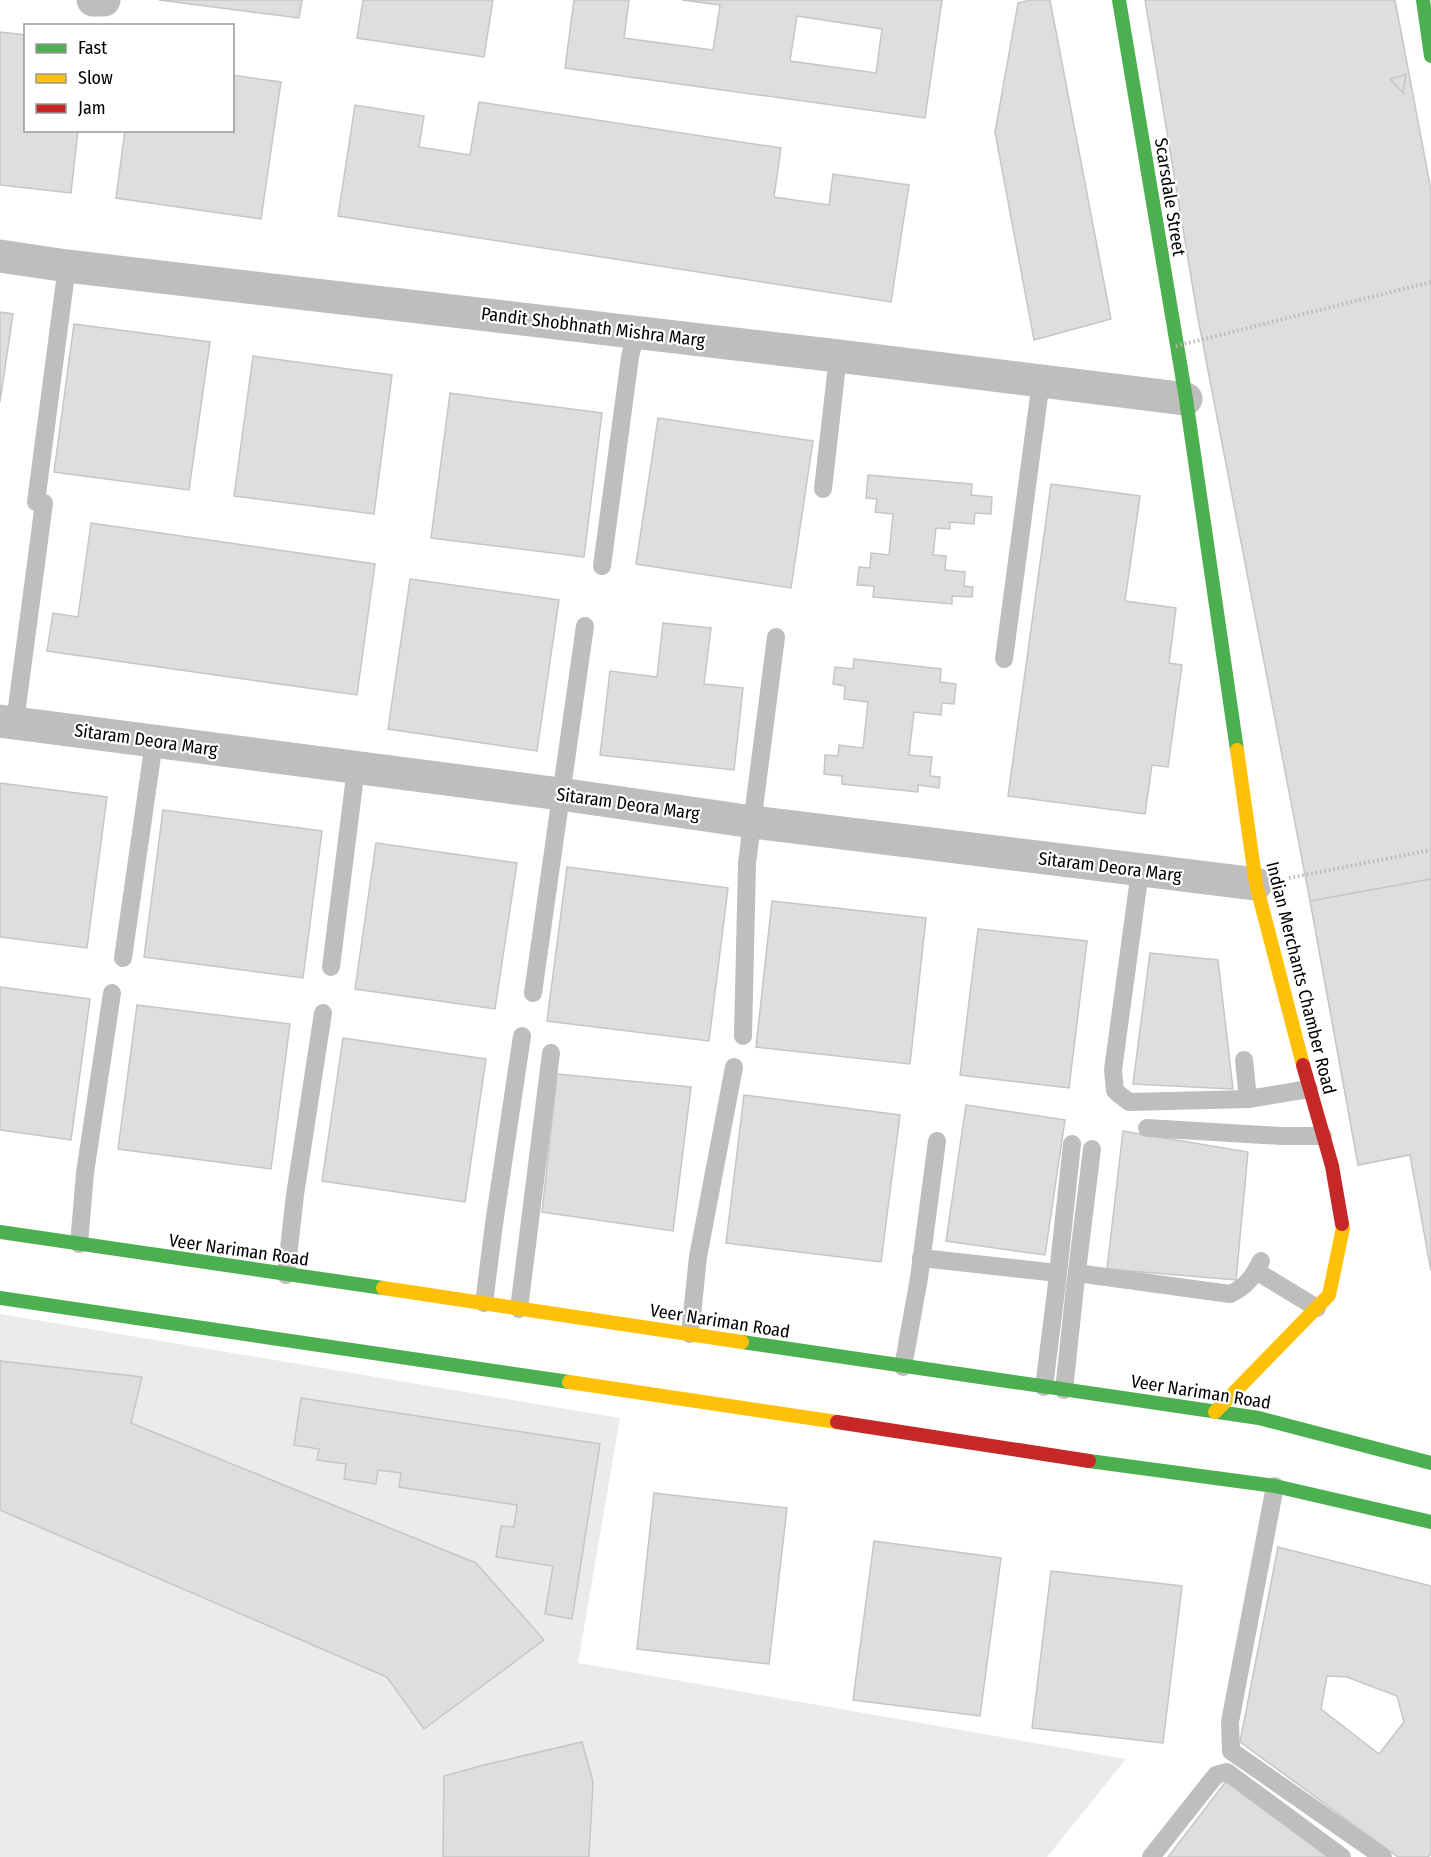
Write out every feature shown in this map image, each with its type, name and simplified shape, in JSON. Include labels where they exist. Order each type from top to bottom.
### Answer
[{"type":"main road","name":"Scarsdale Street","points":[[1119,0],[1186,399]]},
{"type":"main road","points":[[1423,0],[1431,56]]},
{"type":"main road","name":"Indian Merchants Chamber Road","points":[[1186,399],[1256,884],[1309,1089],[1332,1166],[1343,1228],[1329,1294],[1215,1412]]},
{"type":"main road","name":"Veer Nariman Road","points":[[0,1232],[1259,1418],[1431,1463]]},
{"type":"main road","points":[[0,1298],[817,1419],[1031,1453],[1275,1486],[1431,1522]]},
{"type":"street","points":[[93,0],[104,0]]},
{"type":"street","name":"Pandit Shobhnath Mishra Marg","points":[[0,256],[67,266],[1186,399]]},
{"type":"street","name":"Sitaram Deora Marg","points":[[7,721],[560,794],[753,822],[1256,884]]},
{"type":"lane","points":[[7,721],[44,503],[36,502],[67,266]]},
{"type":"lane","points":[[602,566],[630,357],[636,332]]},
{"type":"lane","points":[[823,489],[838,356]]},
{"type":"lane","points":[[1004,659],[1041,381]]},
{"type":"lane","points":[[532,993],[585,626]]},
{"type":"lane","points":[[743,1036],[747,863],[776,637]]},
{"type":"lane","points":[[123,958],[154,742]]},
{"type":"lane","points":[[332,967],[356,768]]},
{"type":"lane","points":[[1140,871],[1113,1070],[1115,1091],[1129,1102],[1248,1099],[1309,1089]]},
{"type":"lane","points":[[79,1244],[85,1173],[112,993]]},
{"type":"lane","points":[[286,1275],[295,1195],[323,1012]]},
{"type":"lane","points":[[484,1303],[522,1036]]},
{"type":"lane","points":[[519,1309],[551,1053]]},
{"type":"lane","points":[[1244,1060],[1248,1099]]},
{"type":"lane","points":[[690,1334],[698,1257],[734,1067]]},
{"type":"lane","points":[[1147,1128],[1281,1136],[1323,1136]]},
{"type":"lane","points":[[903,1367],[938,1141]]},
{"type":"lane","points":[[1064,1390],[1072,1144]]},
{"type":"lane","points":[[1044,1387],[1092,1149]]},
{"type":"lane","points":[[921,1258],[1230,1294],[1243,1288],[1259,1266],[1317,1308]]},
{"type":"lane","points":[[1275,1486],[1230,1722],[1231,1751],[1383,1857]]},
{"type":"lane","points":[[1151,1857],[1215,1775],[1227,1772],[1342,1857]]},
{"type":"path","points":[[1176,346],[1431,282]]},
{"type":"path","points":[[1256,884],[1431,850]]},
{"type":"shaded area","points":[[0,1314],[620,1418],[578,1663],[1126,1759],[1047,1857],[0,1857]]},
{"type":"building","points":[[159,0],[302,0],[299,18]]},
{"type":"building","points":[[363,0],[493,0],[484,57],[357,38]]},
{"type":"building","points":[[574,0],[629,0],[624,38],[713,50],[720,5],[682,0],[942,0],[925,118],[565,68]],"holes":[[[797,16],[882,29],[876,73],[790,61]]]},
{"type":"building","points":[[1030,0],[1050,0],[1111,319],[1034,340],[995,132],[1018,3]]},
{"type":"building","points":[[1145,0],[1395,0],[1431,190],[1431,879],[1310,901],[1197,313]]},
{"type":"building","points":[[0,32],[24,35],[24,132],[78,132],[71,193],[0,185]]},
{"type":"building","points":[[1406,74],[1403,93],[1390,79]]},
{"type":"building","points":[[234,75],[281,82],[261,219],[116,198],[125,132],[234,132]]},
{"type":"building","points":[[479,102],[781,148],[774,197],[829,205],[833,174],[909,185],[891,302],[338,216],[355,105],[424,116],[419,147],[470,155]]},
{"type":"building","points":[[0,312],[13,314],[0,402]]},
{"type":"building","points":[[74,324],[210,342],[189,490],[54,472]]},
{"type":"building","points":[[253,356],[392,375],[374,514],[234,496]]},
{"type":"building","points":[[450,393],[602,413],[584,557],[431,538]]},
{"type":"building","points":[[658,418],[813,441],[791,588],[636,564]]},
{"type":"building","points":[[868,475],[972,484],[971,495],[992,497],[991,514],[975,513],[974,524],[950,522],[950,529],[936,528],[933,555],[946,556],[945,570],[965,572],[964,586],[973,587],[972,597],[952,596],[952,604],[873,597],[874,586],[857,585],[859,567],[870,568],[871,553],[889,555],[893,514],[875,512],[877,499],[866,498]]},
{"type":"building","points":[[1051,484],[1140,496],[1125,601],[1176,608],[1169,663],[1182,665],[1168,767],[1152,765],[1145,814],[1008,796]]},
{"type":"building","points":[[91,523],[375,564],[357,695],[47,651],[53,613],[78,617]]},
{"type":"building","points":[[410,579],[559,600],[537,751],[388,729]]},
{"type":"building","points":[[663,623],[711,628],[704,684],[743,688],[734,770],[600,755],[610,671],[657,677]]},
{"type":"building","points":[[854,659],[941,669],[940,682],[956,684],[954,704],[942,703],[941,715],[914,712],[909,755],[932,757],[930,776],[940,777],[939,788],[918,785],[918,792],[842,784],[842,776],[824,774],[825,755],[838,756],[839,745],[863,748],[868,702],[844,699],[845,686],[833,684],[835,667],[853,669]]},
{"type":"building","points":[[0,783],[107,797],[87,948],[0,937]]},
{"type":"building","points":[[163,810],[322,831],[303,978],[144,957]]},
{"type":"building","points":[[376,843],[517,863],[495,1009],[355,989]]},
{"type":"building","points":[[567,867],[728,888],[709,1041],[547,1021]]},
{"type":"building","points":[[1431,879],[1431,1271],[1410,1155],[1358,1165],[1310,901]]},
{"type":"building","points":[[772,901],[926,918],[910,1064],[756,1047]]},
{"type":"building","points":[[978,929],[1087,941],[1069,1088],[960,1075]]},
{"type":"building","points":[[1150,953],[1218,960],[1233,1089],[1133,1084]]},
{"type":"building","points":[[0,987],[90,999],[71,1140],[0,1130]]},
{"type":"building","points":[[137,1005],[290,1024],[271,1169],[118,1149]]},
{"type":"building","points":[[343,1038],[486,1059],[465,1202],[322,1181]]},
{"type":"building","points":[[557,1074],[691,1087],[673,1231],[542,1212]]},
{"type":"building","points":[[744,1095],[900,1115],[881,1262],[726,1243]]},
{"type":"building","points":[[966,1105],[1065,1120],[1045,1255],[946,1241]]},
{"type":"building","points":[[1123,1131],[1248,1152],[1236,1280],[1107,1269]]},
{"type":"building","points":[[0,1361],[142,1377],[131,1423],[476,1563],[544,1640],[424,1729],[387,1677],[0,1510]]},
{"type":"building","points":[[301,1398],[600,1444],[572,1619],[545,1614],[553,1566],[496,1557],[501,1526],[514,1527],[517,1505],[399,1487],[401,1473],[378,1470],[376,1484],[344,1479],[346,1464],[317,1460],[319,1449],[294,1445]]},
{"type":"building","points":[[654,1493],[787,1508],[769,1664],[637,1649]]},
{"type":"building","points":[[874,1541],[1001,1558],[980,1716],[853,1700]]},
{"type":"building","points":[[1278,1547],[1431,1586],[1431,1854],[1428,1857],[1398,1857],[1240,1742]],"holes":[[[1327,1676],[1347,1677],[1397,1696],[1404,1722],[1379,1754],[1321,1709]]]},
{"type":"building","points":[[1051,1571],[1182,1586],[1163,1743],[1032,1728]]},
{"type":"building","points":[[582,1742],[593,1782],[589,1857],[443,1857],[444,1776]]},
{"type":"building","points":[[1227,1780],[1331,1857],[1168,1857]]},
{"type":"traffic: fast","points":[[1119,0],[1186,399],[1237,750]]},
{"type":"traffic: fast","points":[[1423,0],[1431,56]]},
{"type":"traffic: fast","points":[[0,1232],[383,1288]]},
{"type":"traffic: fast","points":[[0,1298],[569,1382]]},
{"type":"traffic: fast","points":[[742,1342],[1259,1418],[1431,1463]]},
{"type":"traffic: fast","points":[[1089,1461],[1275,1486],[1431,1522]]},
{"type":"traffic: slow","points":[[1237,750],[1256,884],[1303,1065]]},
{"type":"traffic: slow","points":[[1215,1412],[1329,1295],[1342,1224]]},
{"type":"traffic: slow","points":[[383,1288],[742,1342]]},
{"type":"traffic: slow","points":[[569,1382],[837,1422]]},
{"type":"traffic: jam","points":[[1303,1065],[1332,1166],[1342,1224]]},
{"type":"traffic: jam","points":[[837,1422],[1089,1461]]}]
